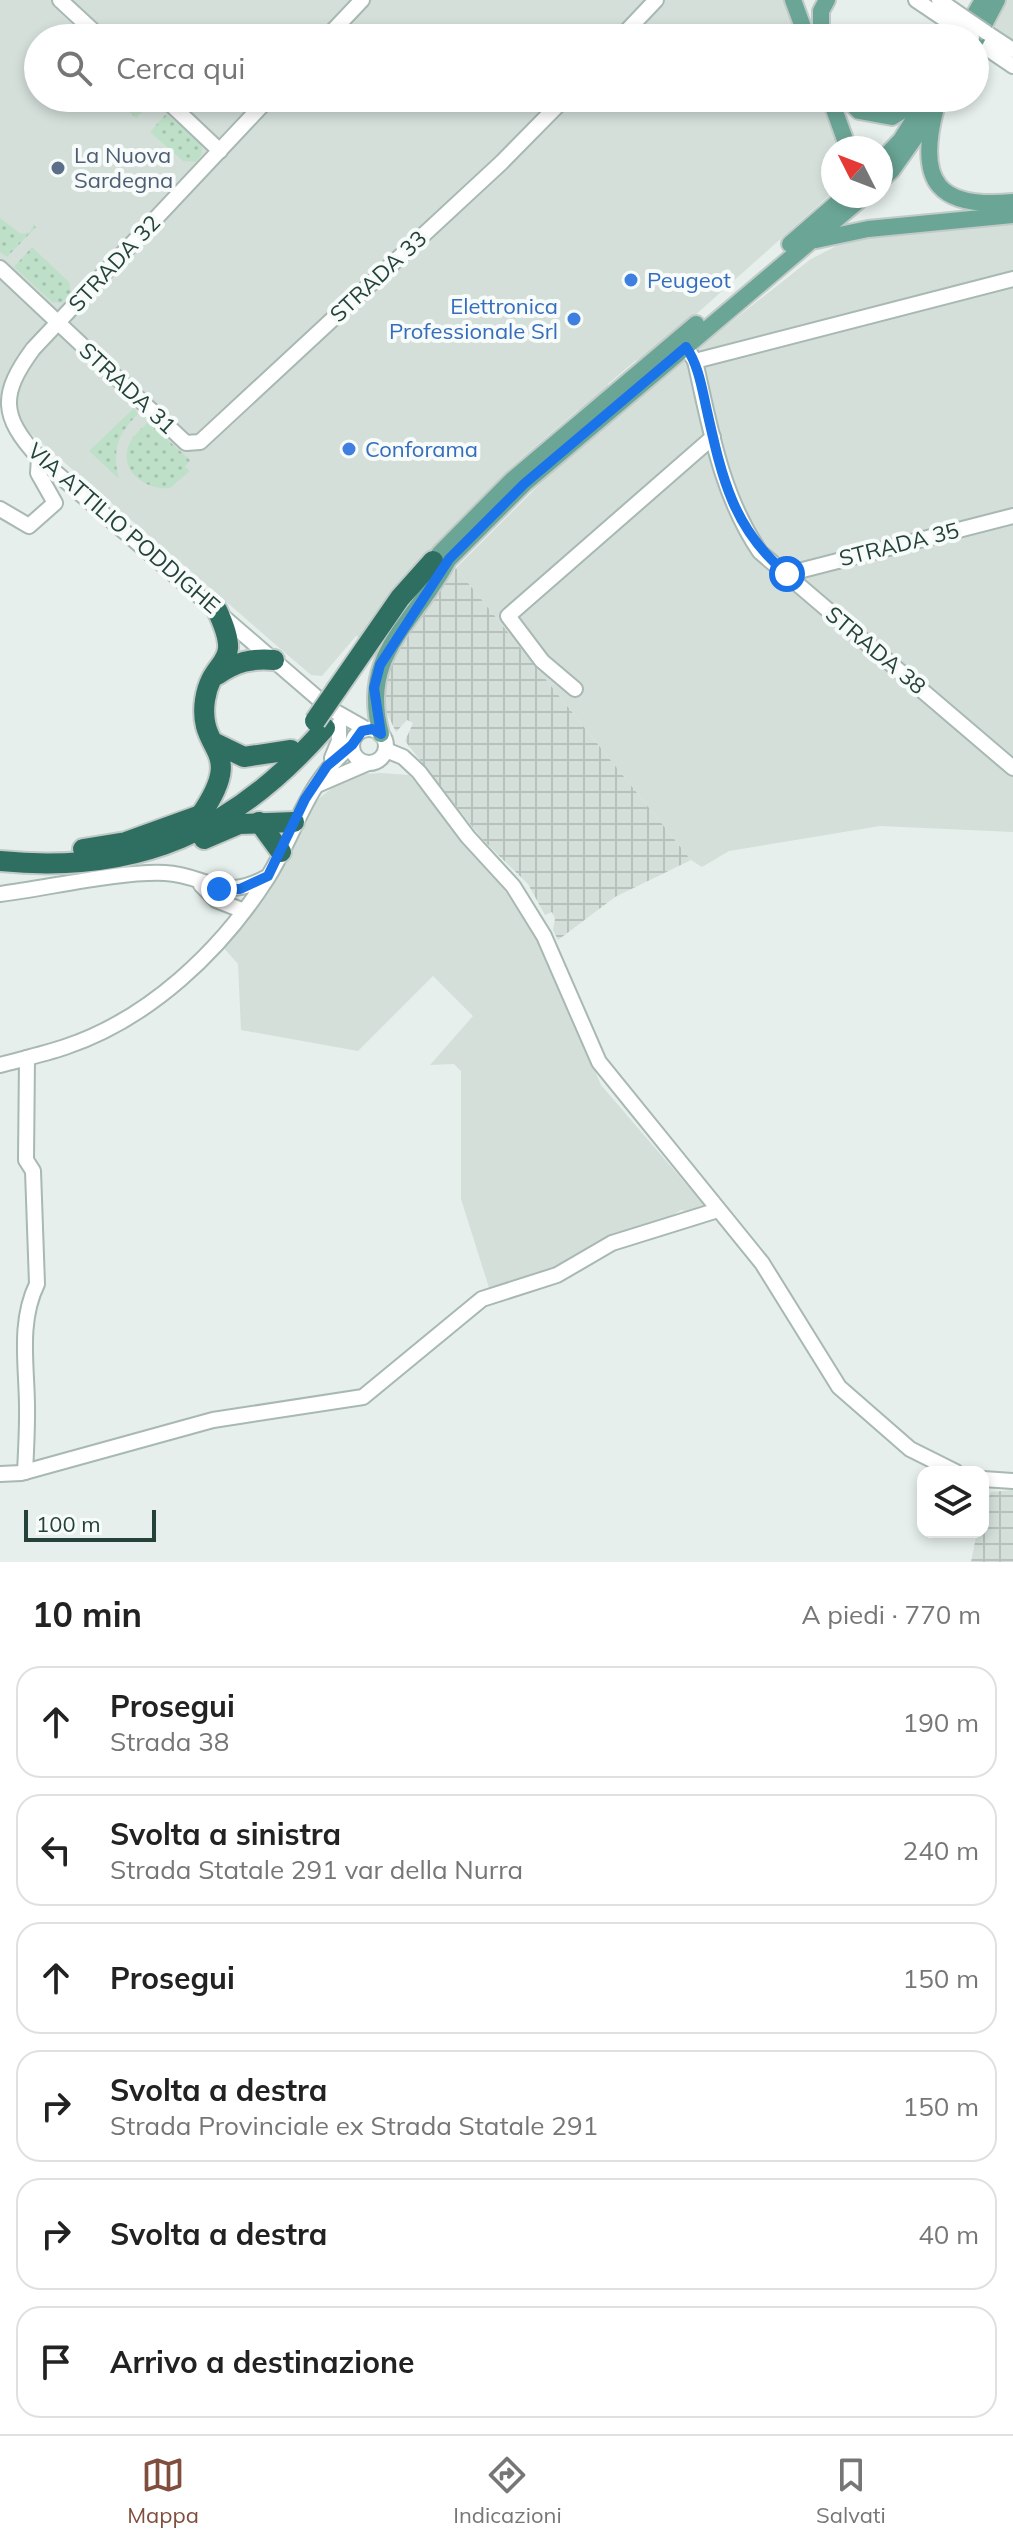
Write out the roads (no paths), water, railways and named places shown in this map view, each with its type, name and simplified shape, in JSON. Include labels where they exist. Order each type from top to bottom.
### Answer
[{"type":"highway","points":[[150,851],[248,803],[298,759],[332,711],[400,598],[441,562]]},
{"type":"highway","points":[[200,816],[222,775],[222,760],[205,722],[205,701],[231,642],[217,610]]},
{"type":"highway","points":[[222,667],[258,646]]},
{"type":"highway","points":[[222,667],[253,658],[274,660]]},
{"type":"highway","points":[[0,848],[56,853],[126,842],[200,816],[241,793],[332,711]]},
{"type":"highway","points":[[215,743],[244,757],[291,750]]},
{"type":"highway","points":[[259,822],[281,852]]},
{"type":"highway","points":[[0,861],[53,864],[176,849],[239,824],[294,822]]},
{"type":"main road","points":[[793,0],[802,24]]},
{"type":"main road","points":[[820,24],[827,0]]},
{"type":"main road","points":[[963,24],[983,0]]},
{"type":"main road","points":[[985,24],[997,0]]},
{"type":"main road","points":[[835,112],[844,136]]},
{"type":"main road","points":[[864,112],[892,117],[904,112]]},
{"type":"main road","points":[[893,148],[923,112]]},
{"type":"main road","points":[[893,161],[925,112]]},
{"type":"main road","points":[[931,112],[926,157],[930,173],[944,190],[962,201],[983,205],[1013,202]]},
{"type":"main road","points":[[378,738],[374,688],[380,665],[441,562],[512,480],[831,208]]},
{"type":"main road","points":[[441,562],[524,484],[691,354],[810,241],[850,208]]},
{"type":"main road","points":[[810,241],[868,229],[1013,215]]},
{"type":"street","points":[[60,0],[86,24]]},
{"type":"street","points":[[339,24],[362,0]]},
{"type":"street","points":[[633,24],[656,0]]},
{"type":"street","points":[[916,0],[955,24]]},
{"type":"street","points":[[939,0],[958,24]]},
{"type":"street","points":[[989,42],[1013,50]]},
{"type":"street","points":[[989,47],[1013,66]]},
{"type":"street","points":[[179,112],[220,151]]},
{"type":"street","name":"STRADA 32","points":[[58,322],[256,112]]},
{"type":"street","name":"STRADA 33","points":[[186,443],[200,442],[501,163],[551,112]]},
{"type":"street","name":"STRADA 31","points":[[0,268],[186,443]]},
{"type":"street","points":[[691,354],[1013,279]]},
{"type":"street","name":"VIA ATTILIO PODDIGHE","points":[[58,322],[17,369],[7,391],[6,410],[15,432],[39,458],[274,660]]},
{"type":"street","name":"STRADA 38","points":[[691,354],[739,521],[760,552],[1013,768]]},
{"type":"street","points":[[575,689],[542,661],[508,616],[713,437]]},
{"type":"street","points":[[0,509],[29,526],[52,509],[55,503],[38,473],[39,458]]},
{"type":"street","name":"STRADA 35","points":[[787,574],[1013,516]]},
{"type":"street","points":[[274,660],[332,711],[378,738],[419,772],[468,837],[513,886],[544,936],[599,1062],[762,1263],[850,1399],[910,1449],[944,1466]]},
{"type":"street","points":[[332,711],[352,744],[354,755],[368,763]]},
{"type":"street","points":[[0,1065],[67,1046],[121,1020],[177,983],[212,950],[268,876],[305,799],[336,751],[332,711]]},
{"type":"street","points":[[327,766],[352,744],[357,734],[378,738]]},
{"type":"street","points":[[316,785],[379,760],[378,738]]},
{"type":"street","points":[[0,894],[148,874],[186,877],[217,894],[234,897],[244,911]]},
{"type":"street","points":[[217,894],[240,889],[268,876]]},
{"type":"street","points":[[212,950],[221,925],[217,894]]},
{"type":"street","points":[[25,1472],[28,1413],[23,1357],[30,1298],[37,1284],[33,1171],[26,1160],[27,1058]]},
{"type":"street","points":[[0,1474],[25,1472],[213,1420],[363,1397],[482,1299],[557,1275],[612,1243],[718,1210]]},
{"type":"street","points":[[989,1479],[1013,1481]]},
{"type":"place","name":"La Nuova Sardegna","points":[[58,168]]},
{"type":"place","name":"Peugeot","points":[[631,280]]},
{"type":"place","name":"Elettronica Professionale Srl","points":[[574,319]]},
{"type":"place","name":"Conforama","points":[[349,449]]}]
